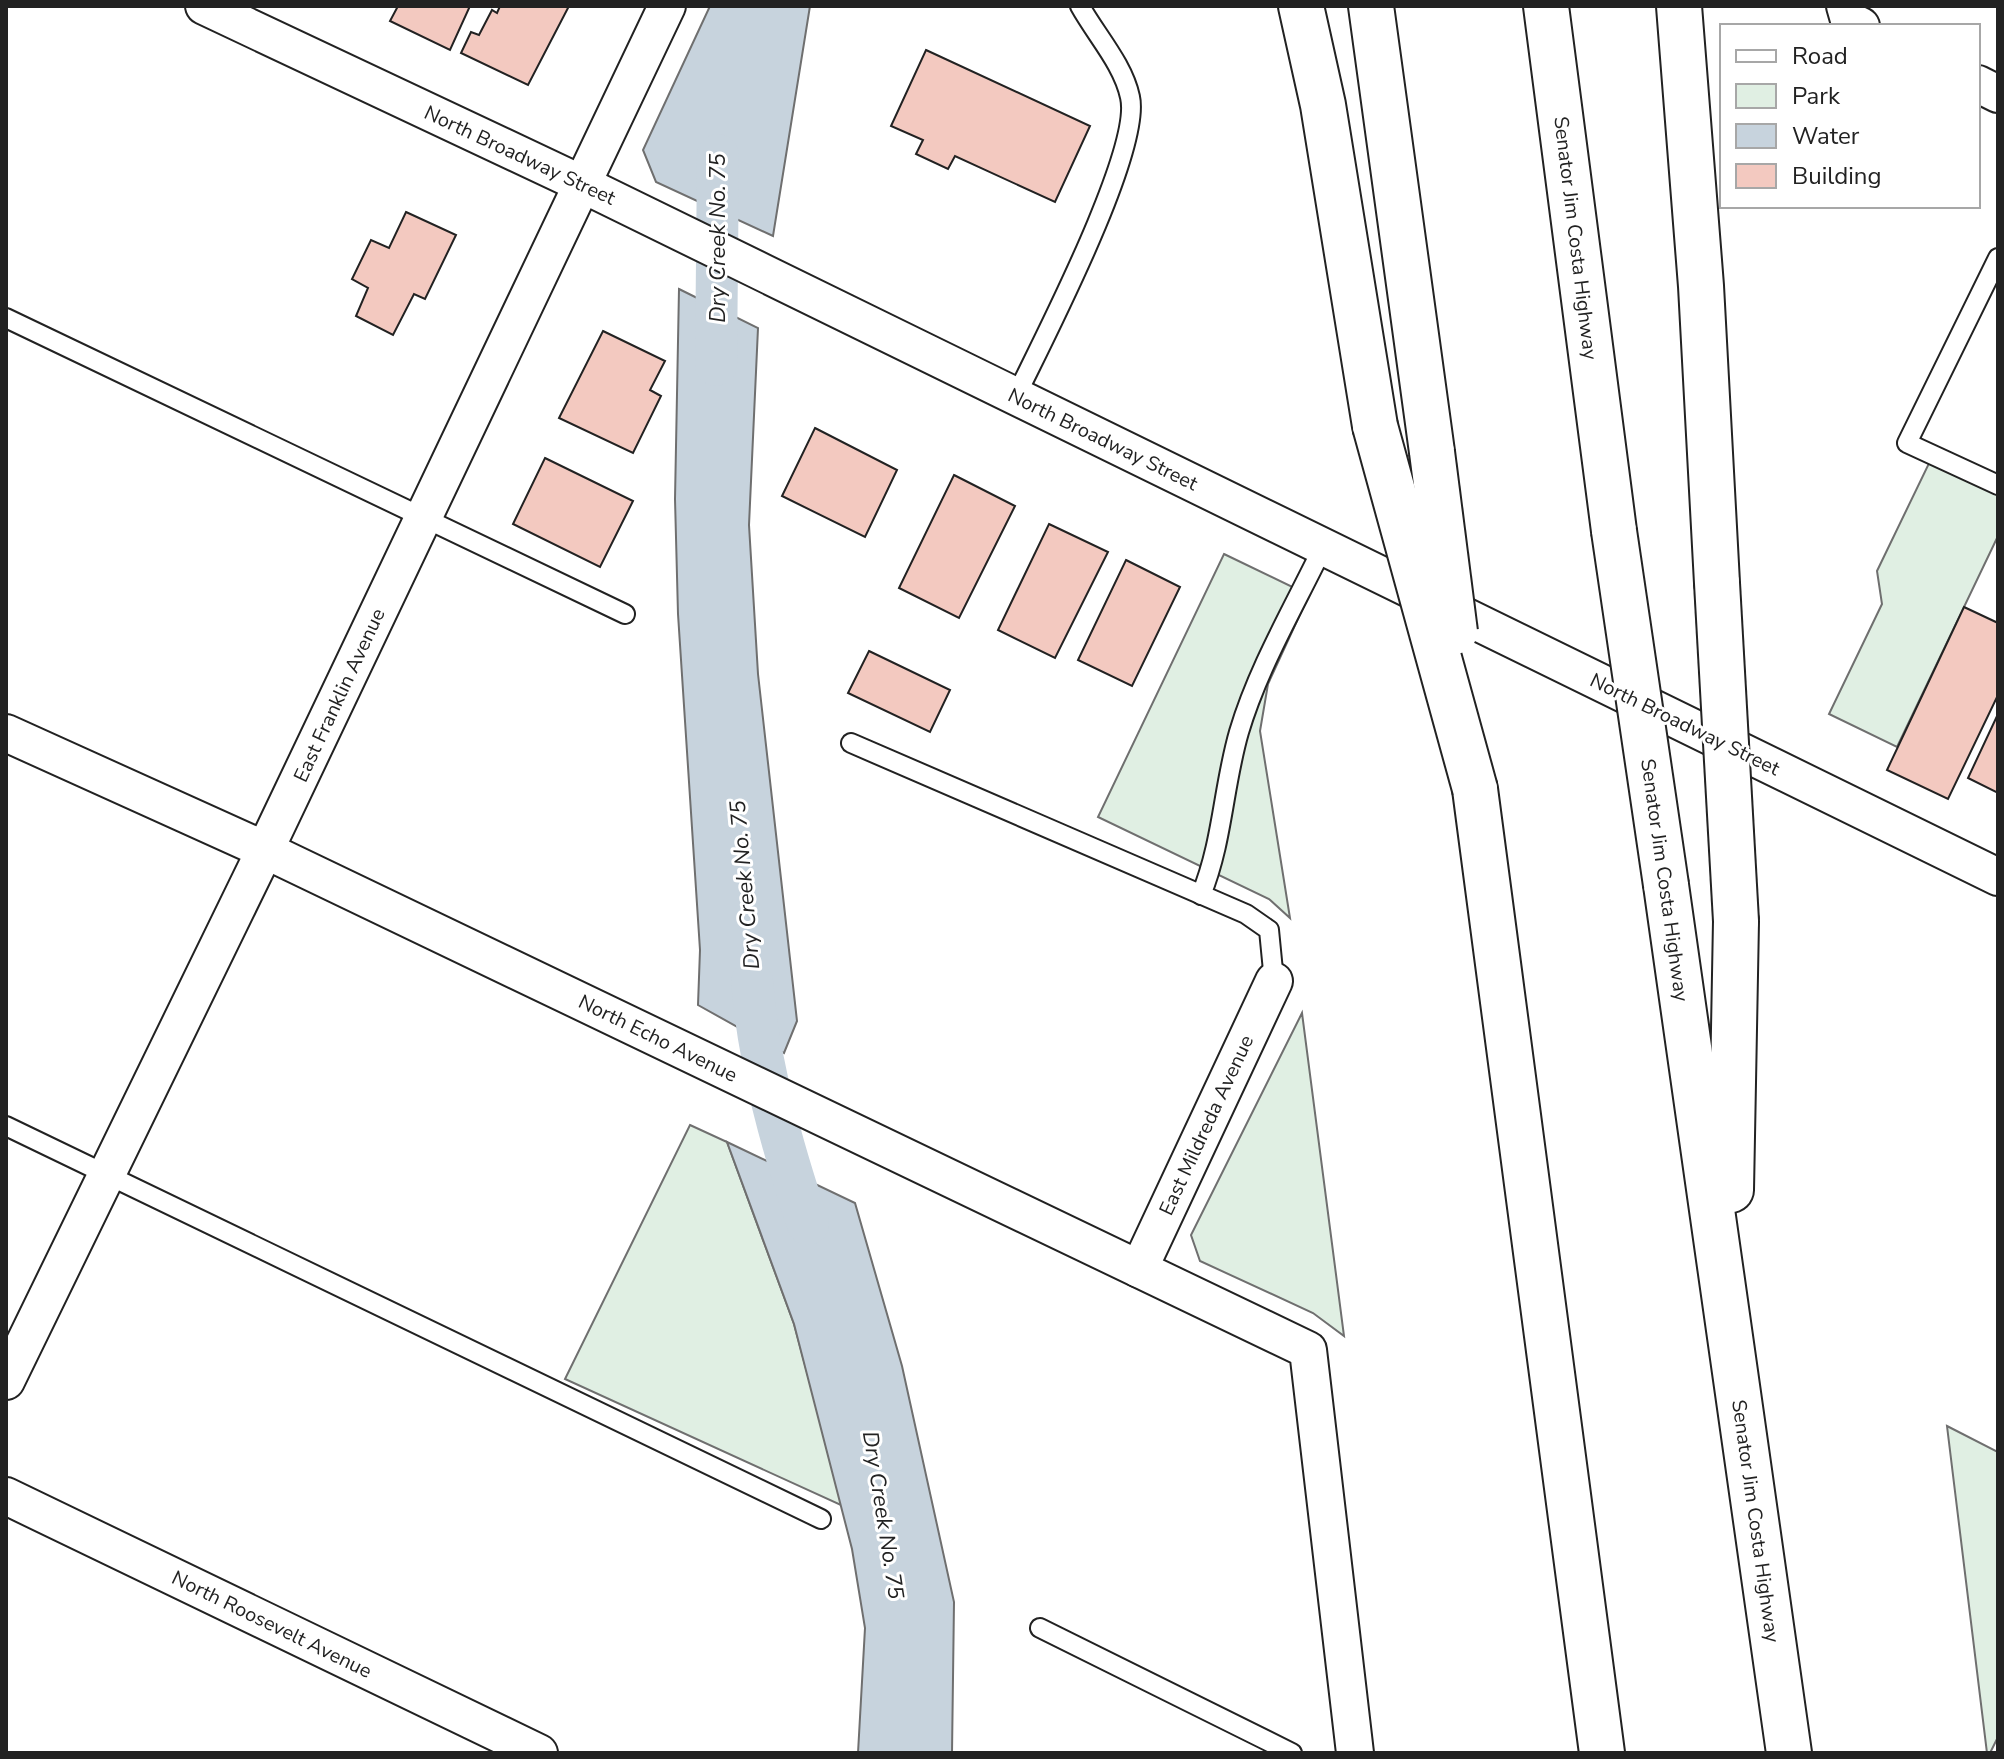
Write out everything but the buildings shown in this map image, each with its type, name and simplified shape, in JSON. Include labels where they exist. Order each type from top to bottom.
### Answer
[{"type":"highway","points":[[1301,6],[1323,105],[1375,426],[1475,789]]},
{"type":"highway","points":[[1371,6],[1602,1753]]},
{"type":"highway","name":"Senator Jim Costa Highway","points":[[1546,6],[1614,531],[1789,1753]]},
{"type":"highway","points":[[1679,6],[1701,286],[1736,921],[1728,1324]]},
{"type":"street","name":"North Broadway Street","points":[[204,6],[682,232],[1998,877]]},
{"type":"street","name":"East Franklin Avenue","points":[[6,1381],[265,850],[667,6]]},
{"type":"street","points":[[1845,6],[1849,20],[1857,24]]},
{"type":"street","points":[[1980,85],[1998,94]]},
{"type":"street","name":"North Echo Avenue","points":[[6,733],[265,850],[1308,1350],[1355,1753]]},
{"type":"street","name":"East Mildreda Avenue","points":[[1139,1269],[1274,981]]},
{"type":"street","name":"North Roosevelt Avenue","points":[[6,1496],[539,1753]]},
{"type":"lane","points":[[1016,396],[1116,176],[1130,125],[1131,99],[1123,78],[1080,6]]},
{"type":"lane","points":[[1998,258],[1907,443],[1998,485]]},
{"type":"lane","points":[[6,318],[422,520],[625,614]]},
{"type":"lane","points":[[1201,895],[1216,857],[1238,735],[1253,691],[1323,547]]},
{"type":"lane","points":[[851,743],[1246,914],[1269,930],[1274,981]]},
{"type":"lane","points":[[6,1126],[821,1519]]},
{"type":"lane","points":[[1040,1628],[1292,1753]]},
{"type":"green space","points":[[1933,455],[1998,486],[1998,536],[1897,747],[1829,714],[1882,604],[1877,571]]},
{"type":"green space","points":[[1224,554],[1309,595],[1268,684],[1260,731],[1290,918],[1269,899],[1098,817]]},
{"type":"green space","points":[[1302,1013],[1344,1336],[1313,1313],[1200,1261],[1191,1235]]},
{"type":"green space","points":[[690,1125],[727,1142],[794,1324],[843,1506],[565,1379]]},
{"type":"green space","points":[[1947,1426],[1998,1452],[1998,1737],[1990,1753],[1987,1753]]},
{"type":"water","points":[[710,6],[810,6],[773,236],[656,182],[643,150]]},
{"type":"water","points":[[679,289],[758,328],[749,525],[758,674],[797,1021],[784,1053],[698,1005],[700,950],[678,614],[675,499]]},
{"type":"water","points":[[727,1142],[855,1203],[902,1366],[954,1602],[952,1753],[858,1753],[865,1628],[852,1549],[794,1324]]},
{"type":"waterway","name":"Dry Creek No. 75","points":[[716,365],[718,155]]},
{"type":"waterway","name":"Dry Creek No. 75","points":[[752,982],[760,1044],[773,1105],[808,1224]]}]
